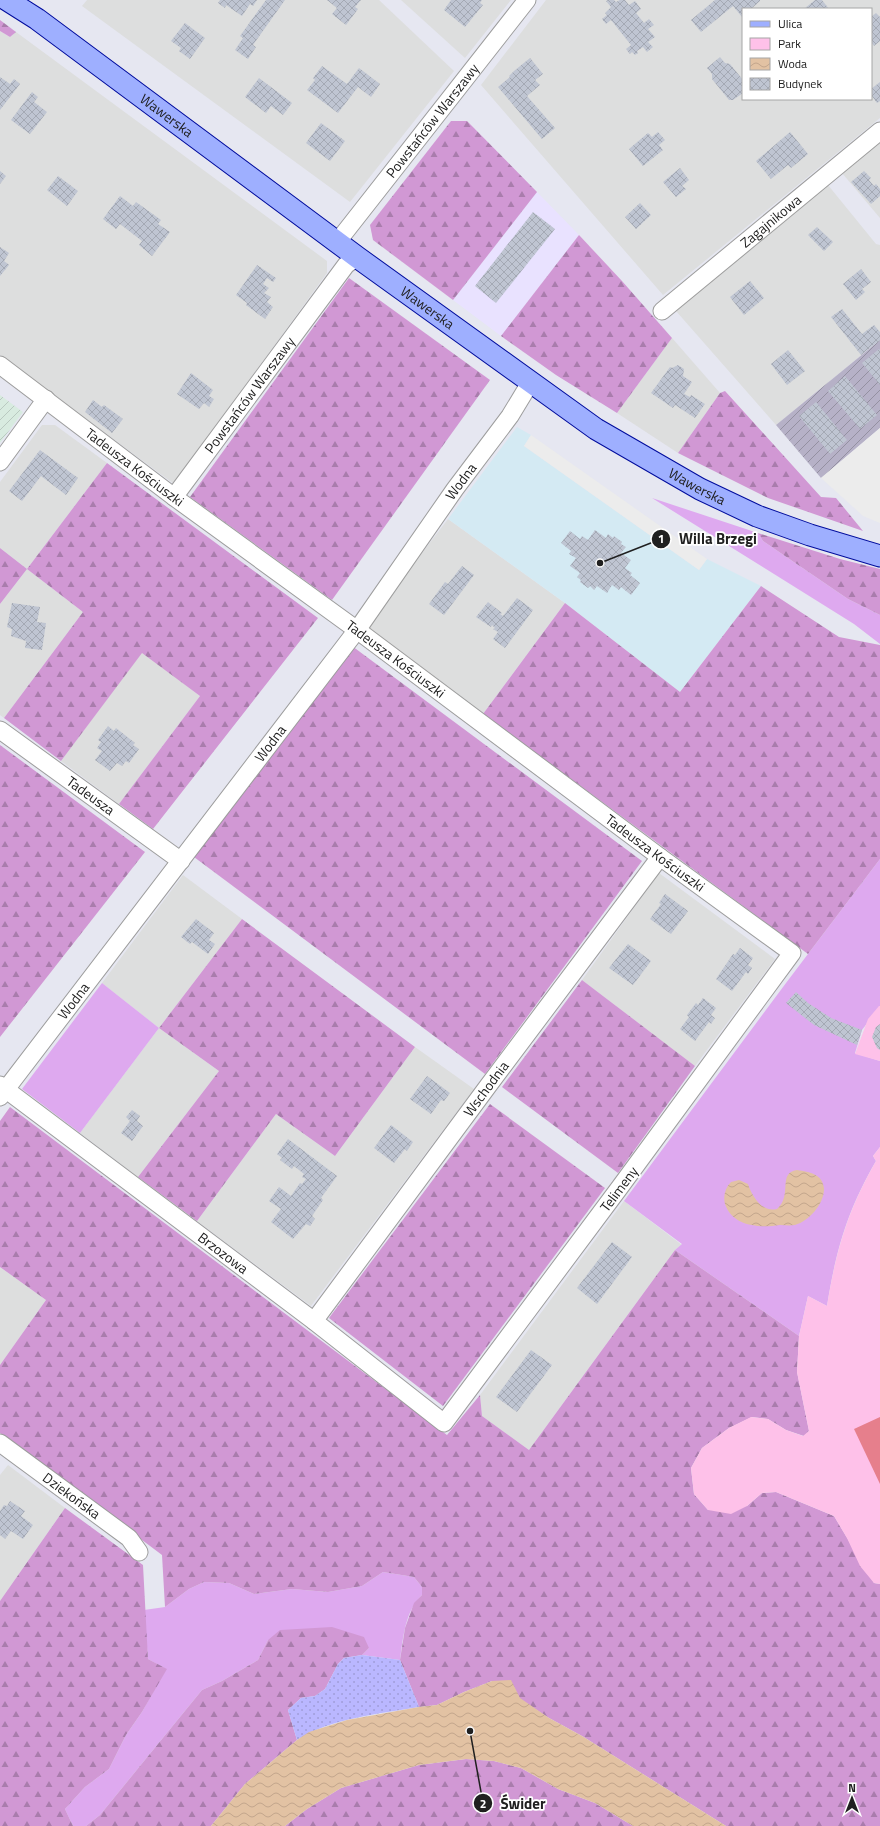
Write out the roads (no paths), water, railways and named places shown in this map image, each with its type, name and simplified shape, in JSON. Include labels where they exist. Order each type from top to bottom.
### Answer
[{"type":"main road","name":"Wawerska","points":[[7,0],[55,32],[338,241],[357,257],[530,383],[596,429],[700,489],[757,516],[810,535],[880,556]]},
{"type":"street","name":"Powstańców Warszawy","points":[[338,241],[527,0]]},
{"type":"street","name":"Zagajnikowa","points":[[662,311],[880,131]]},
{"type":"street","name":"Powstańców Warszawy","points":[[174,497],[346,264],[357,257]]},
{"type":"street","name":"Tadeusza Kościuszki","points":[[0,365],[174,497],[357,630],[660,857],[792,952]]},
{"type":"street","name":"Wodna","points":[[2,1091],[181,862],[357,630],[455,490],[510,416],[530,383]]},
{"type":"street","points":[[0,462],[46,399]]},
{"type":"street","name":"Tadeusza","points":[[0,730],[181,862]]},
{"type":"street","name":"Wschodnia","points":[[314,1321],[660,857]]},
{"type":"street","name":"Telimeny","points":[[444,1423],[620,1187],[792,952]]},
{"type":"street","name":"Brzozowa","points":[[2,1091],[314,1321],[444,1423]]},
{"type":"street","name":"Dziekońska","points":[[0,1444],[129,1538],[139,1552]]},
{"type":"water","points":[[797,1170],[811,1173],[818,1177],[823,1184],[824,1189],[819,1206],[805,1220],[795,1225],[756,1226],[741,1222],[729,1212],[724,1201],[724,1195],[731,1182],[739,1180],[748,1184],[752,1194],[758,1202],[762,1206],[772,1210],[777,1209],[782,1203],[788,1175]]},
{"type":"water","points":[[511,1680],[520,1698],[549,1718],[582,1736],[726,1826],[633,1826],[595,1803],[558,1789],[521,1768],[494,1761],[466,1759],[419,1765],[341,1788],[307,1809],[285,1826],[211,1826],[245,1784],[297,1740],[309,1732],[347,1720],[437,1705],[492,1681]]},
{"type":"place","name":"Willa Brzegi","points":[[600,563]]},
{"type":"place","name":"Świder","points":[[470,1731]]}]
